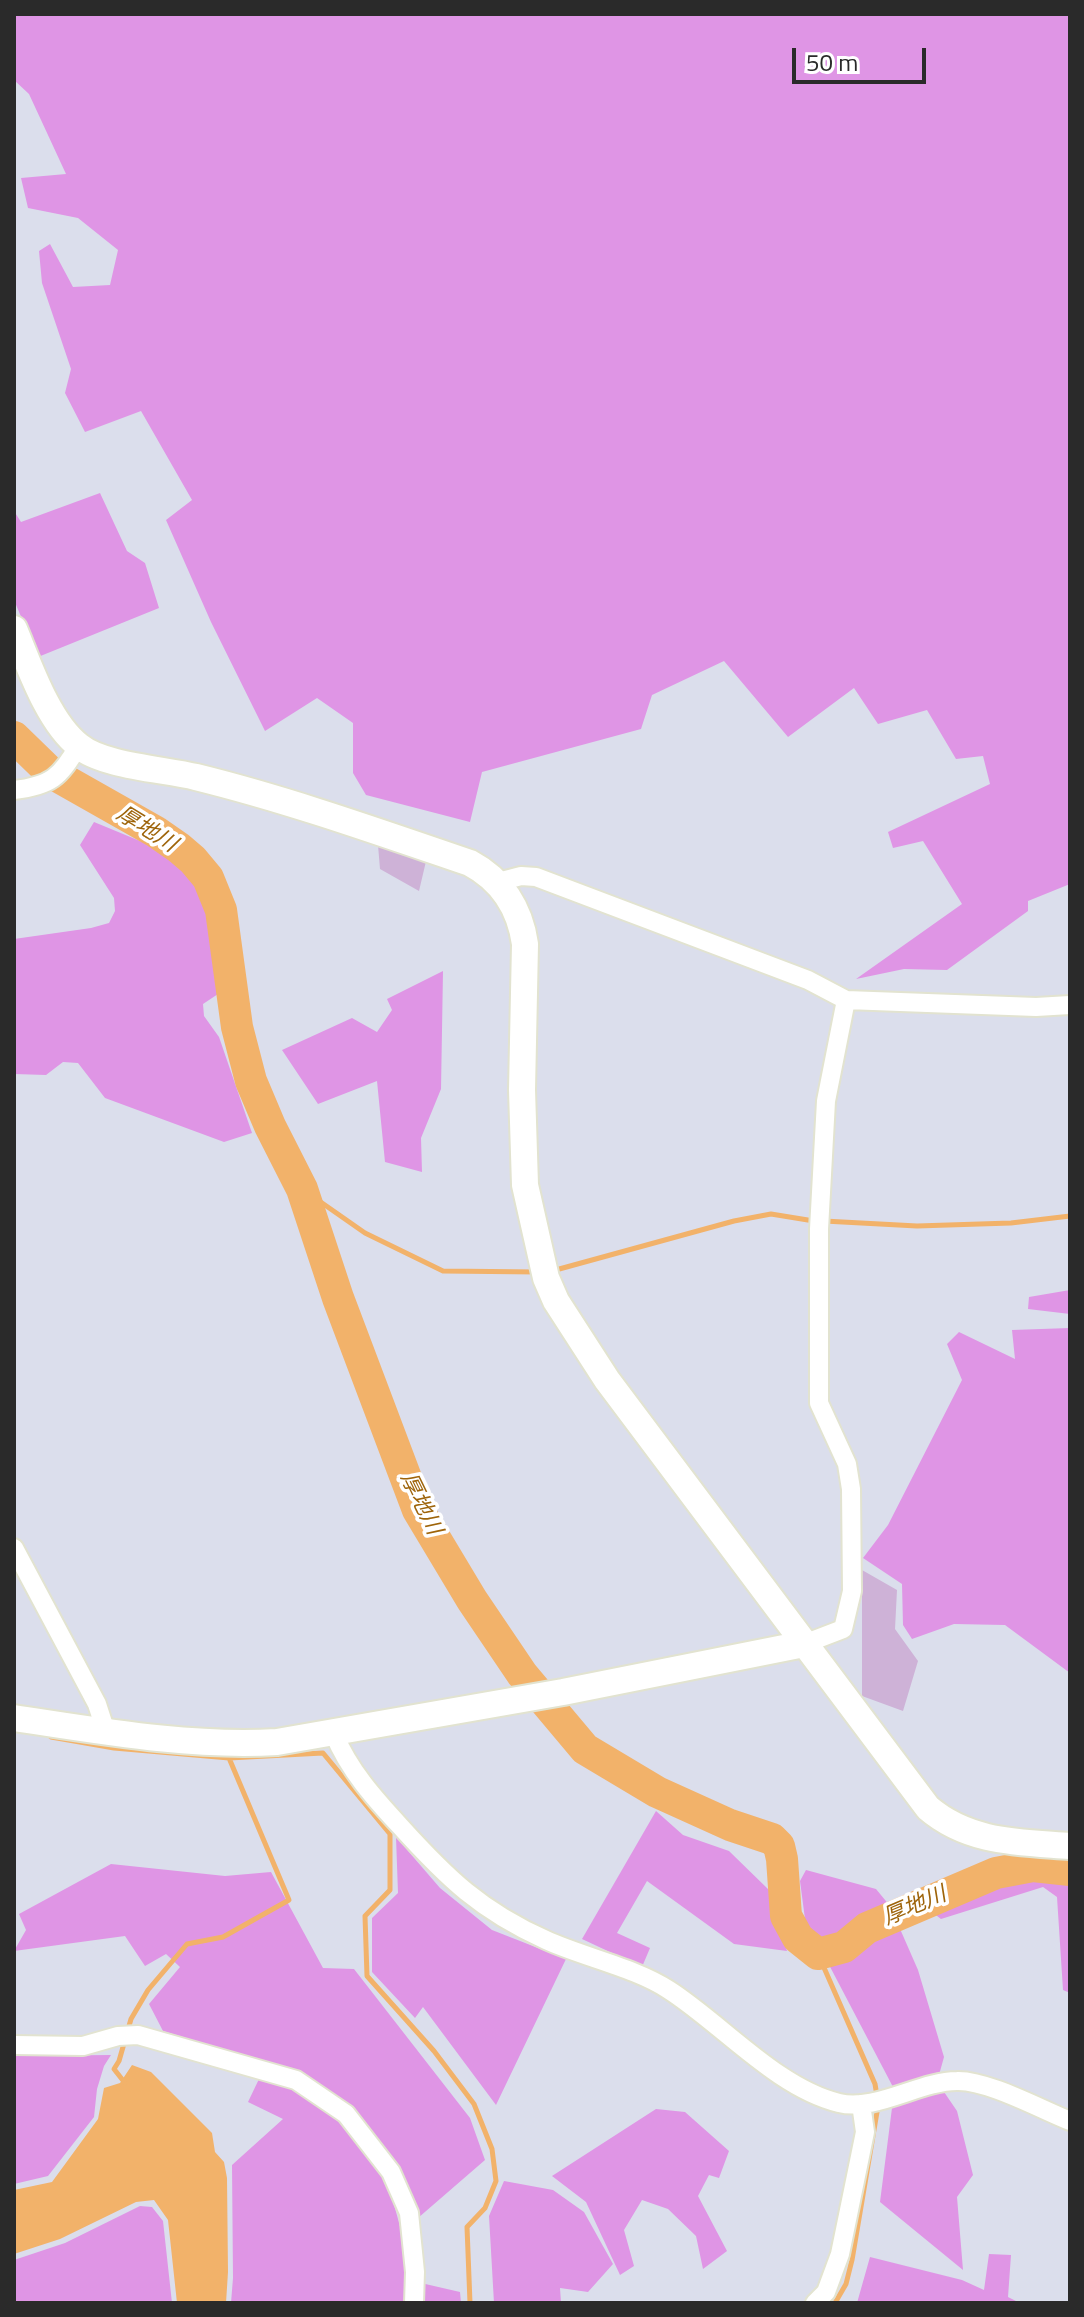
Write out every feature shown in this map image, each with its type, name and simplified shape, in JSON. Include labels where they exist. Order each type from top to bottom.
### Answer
[{"type":"street","points":[[14,629],[73,755]]},
{"type":"street","points":[[14,790],[45,785],[73,755],[93,756],[195,777],[336,816],[470,863],[498,882],[522,924],[525,944],[522,1090],[525,1185],[545,1271],[556,1301],[607,1380],[928,1808],[944,1822],[990,1840],[1070,1846]]},
{"type":"street","points":[[498,882],[521,876],[536,877],[808,980],[846,1000],[1036,1007],[1070,1005]]},
{"type":"street","points":[[14,1718],[185,1741],[244,1744],[334,1734],[563,1692],[804,1644],[843,1629],[852,1591],[851,1489],[847,1464],[819,1403],[819,1221],[826,1101],[846,1000]]},
{"type":"street","points":[[14,1548],[97,1704],[106,1732]]},
{"type":"street","points":[[334,1734],[345,1759],[375,1799],[465,1894],[505,1922],[667,1989],[808,2092],[841,2104],[875,2100],[957,2080],[977,2083],[1070,2121]]},
{"type":"street","points":[[14,2045],[83,2046],[118,2036],[138,2035],[296,2080],[346,2114],[391,2172],[409,2213],[415,2272],[414,2303]]},
{"type":"street","points":[[815,2303],[826,2292],[840,2254],[865,2132],[875,2100]]},
{"type":"shaded area","points":[[14,14],[1070,14],[1070,884],[1028,901],[1028,911],[947,970],[904,969],[856,979],[962,904],[923,841],[893,848],[888,832],[990,784],[983,756],[956,759],[927,710],[878,724],[854,688],[788,737],[724,661],[652,695],[641,729],[482,772],[470,822],[366,795],[353,773],[353,723],[317,698],[265,731],[211,622],[166,520],[192,500],[141,411],[85,432],[65,393],[71,369],[42,283],[39,251],[50,244],[73,287],[110,285],[118,250],[78,218],[28,208],[21,178],[66,174],[29,94],[14,80]]},
{"type":"shaded area","points":[[100,493],[127,551],[145,563],[159,608],[38,657],[14,600],[14,511],[21,522]]},
{"type":"shaded area","points":[[94,822],[174,855],[195,872],[215,913],[221,992],[203,1004],[204,1016],[219,1037],[252,1133],[224,1142],[105,1098],[78,1063],[63,1062],[46,1075],[14,1074],[14,939],[91,928],[109,923],[115,911],[114,898],[80,845]]},
{"type":"shaded area","points":[[378,845],[427,857],[419,891],[380,869]]},
{"type":"shaded area","points":[[443,971],[441,1089],[421,1138],[422,1172],[385,1162],[377,1081],[318,1104],[282,1050],[352,1018],[377,1032],[392,1010],[387,999]]},
{"type":"shaded area","points":[[1070,1290],[1070,1314],[1028,1309],[1029,1297]]},
{"type":"shaded area","points":[[1070,1328],[1070,1673],[1005,1625],[954,1624],[912,1639],[903,1625],[902,1584],[863,1558],[888,1525],[962,1380],[947,1344],[959,1332],[1015,1359],[1012,1330]]},
{"type":"shaded area","points":[[862,1570],[897,1590],[895,1629],[918,1661],[903,1711],[862,1696]]},
{"type":"shaded area","points":[[656,1811],[683,1835],[729,1851],[769,1890],[787,1951],[734,1944],[647,1881],[617,1933],[650,1948],[642,1967],[582,1939]]},
{"type":"shaded area","points":[[396,1837],[440,1888],[492,1930],[566,1959],[496,2105],[423,2007],[415,2018],[372,1972],[372,1918],[398,1893]]},
{"type":"shaded area","points":[[111,1864],[225,1876],[271,1872],[323,1968],[354,1969],[470,2118],[485,2160],[418,2218],[397,2164],[355,2109],[305,2074],[163,2031],[149,2004],[180,1967],[166,1954],[145,1966],[125,1936],[14,1951],[26,1930],[19,1914]]},
{"type":"shaded area","points":[[806,1870],[876,1889],[890,1906],[918,1970],[944,2057],[939,2075],[893,2087],[805,1919],[800,1881]]},
{"type":"shaded area","points":[[1055,1872],[1070,1877],[1070,1993],[1063,1990],[1057,1897],[1043,1887],[941,1919],[932,1912],[946,1901],[1014,1874]]},
{"type":"shaded area","points":[[111,2055],[97,2089],[94,2117],[48,2176],[14,2184],[14,2056]]},
{"type":"shaded area","points":[[132,2065],[151,2072],[212,2133],[215,2152],[224,2162],[227,2178],[226,2303],[177,2303],[168,2220],[154,2200],[136,2202],[60,2239],[14,2254],[14,2190],[52,2182],[98,2119],[104,2088],[120,2083]]},
{"type":"shaded area","points":[[259,2079],[299,2088],[343,2119],[386,2176],[403,2237],[407,2303],[231,2303],[232,2165],[283,2119],[248,2102]]},
{"type":"shaded area","points":[[942,2089],[957,2111],[973,2175],[957,2197],[963,2270],[880,2202],[892,2108]]},
{"type":"shaded area","points":[[656,2109],[685,2112],[729,2151],[719,2178],[709,2175],[698,2196],[727,2251],[703,2269],[696,2236],[668,2209],[642,2200],[624,2230],[634,2266],[620,2275],[586,2202],[552,2176]]},
{"type":"shaded area","points":[[504,2181],[553,2190],[584,2212],[613,2264],[588,2292],[560,2288],[561,2303],[494,2303],[489,2216]]},
{"type":"shaded area","points":[[140,2206],[152,2207],[163,2221],[172,2303],[14,2303],[14,2260],[65,2243]]},
{"type":"shaded area","points":[[989,2254],[1011,2255],[1008,2297],[1020,2303],[857,2303],[870,2257],[962,2280],[984,2290]]},
{"type":"shaded area","points":[[421,2283],[460,2292],[461,2303],[420,2303]]},
{"type":"waterway","name":"厚地川","points":[[14,737],[50,772],[179,848],[208,878],[221,910],[237,1027],[251,1081],[302,1189],[338,1298],[418,1510],[472,1600],[522,1674],[585,1749],[657,1792],[730,1825],[772,1839],[779,1846],[782,1859],[786,1916],[798,1938],[818,1954],[844,1947],[867,1928],[996,1873],[1033,1866],[1070,1870]]},
{"type":"waterway","points":[[302,1189],[365,1233],[443,1271],[538,1272]]},
{"type":"waterway","points":[[552,1271],[734,1221],[771,1214],[814,1221]]},
{"type":"waterway","points":[[824,1221],[917,1226],[1011,1223],[1070,1216]]},
{"type":"waterway","points":[[51,1737],[114,1748],[229,1758],[289,1900],[223,1937],[187,1944],[148,1990],[131,2019],[114,2069],[125,2083]]},
{"type":"waterway","points":[[229,1758],[323,1753],[390,1834],[390,1890],[365,1916],[367,1976],[434,2051],[474,2104],[492,2149],[496,2181],[485,2208],[467,2227],[470,2303]]},
{"type":"waterway","points":[[818,1954],[875,2084],[877,2096]]},
{"type":"waterway","points":[[835,2303],[846,2284],[852,2260],[878,2106]]}]
